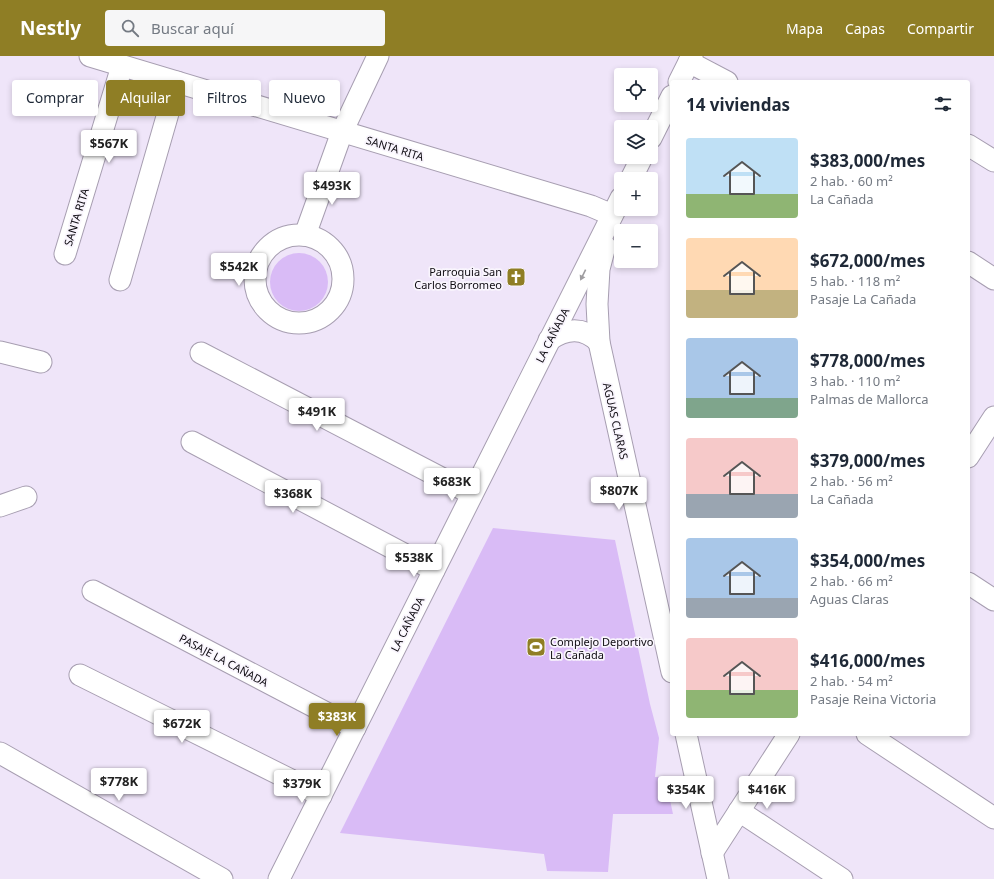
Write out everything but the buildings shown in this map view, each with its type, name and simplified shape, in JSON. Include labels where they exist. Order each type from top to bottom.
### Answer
[{"type":"street","name":"SANTA RITA","points":[[90,56],[170,80]]},
{"type":"street","points":[[304,235],[342,132],[378,56]]},
{"type":"street","points":[[680,80],[691,59],[724,80]]},
{"type":"street","name":"SANTA RITA","points":[[65,254],[122,66]]},
{"type":"street","name":"SANTA RITA","points":[[185,84],[591,206],[614,206]]},
{"type":"street","points":[[658,124],[670,100]]},
{"type":"street","points":[[120,280],[167,116]]},
{"type":"street","points":[[970,146],[994,161]]},
{"type":"street","name":"LA CAÑADA","points":[[279,879],[614,212]]},
{"type":"street","name":"AGUAS CLARAS","points":[[614,216],[599,269],[597,304],[599,342],[670,663]]},
{"type":"street","points":[[304,235],[319,239],[331,248],[339,259],[344,273],[343,288],[338,302],[328,313],[316,321],[301,324],[286,322],[273,316],[263,306],[256,292],[254,278],[257,263],[265,250],[276,241],[290,236],[304,235]]},
{"type":"street","points":[[970,263],[994,279]]},
{"type":"street","points":[[549,340],[556,335],[573,330],[588,334],[599,342]]},
{"type":"street","points":[[0,352],[41,362]]},
{"type":"street","points":[[201,353],[472,494]]},
{"type":"street","points":[[970,454],[994,417]]},
{"type":"street","points":[[192,442],[434,570]]},
{"type":"street","points":[[0,506],[26,497]]},
{"type":"street","points":[[970,584],[994,600]]},
{"type":"street","name":"PASAJE LA CAÑADA","points":[[93,591],[355,728]]},
{"type":"street","points":[[80,675],[321,796]]},
{"type":"street","points":[[686,736],[718,879]]},
{"type":"street","points":[[712,853],[788,736]]},
{"type":"street","points":[[870,736],[994,818]]},
{"type":"street","points":[[0,753],[222,879]]},
{"type":"street","points":[[739,812],[842,879]]},
{"type":"shaded area","points":[[299,253],[315,258],[323,266],[328,282],[323,298],[315,306],[299,311],[283,306],[275,298],[270,282],[275,266],[283,258]]},
{"type":"shaded area","name":"Complejo Deportivo La Cañada","points":[[493,528],[615,540],[650,704],[659,738],[655,777],[665,777],[673,814],[613,814],[608,872],[547,871],[544,854],[340,833]]},
{"type":"place","name":"Parroquia San Carlos Borromeo","points":[[516,277]]},
{"type":"place","name":"Complejo Deportivo La Cañada","points":[[536,647]]}]
